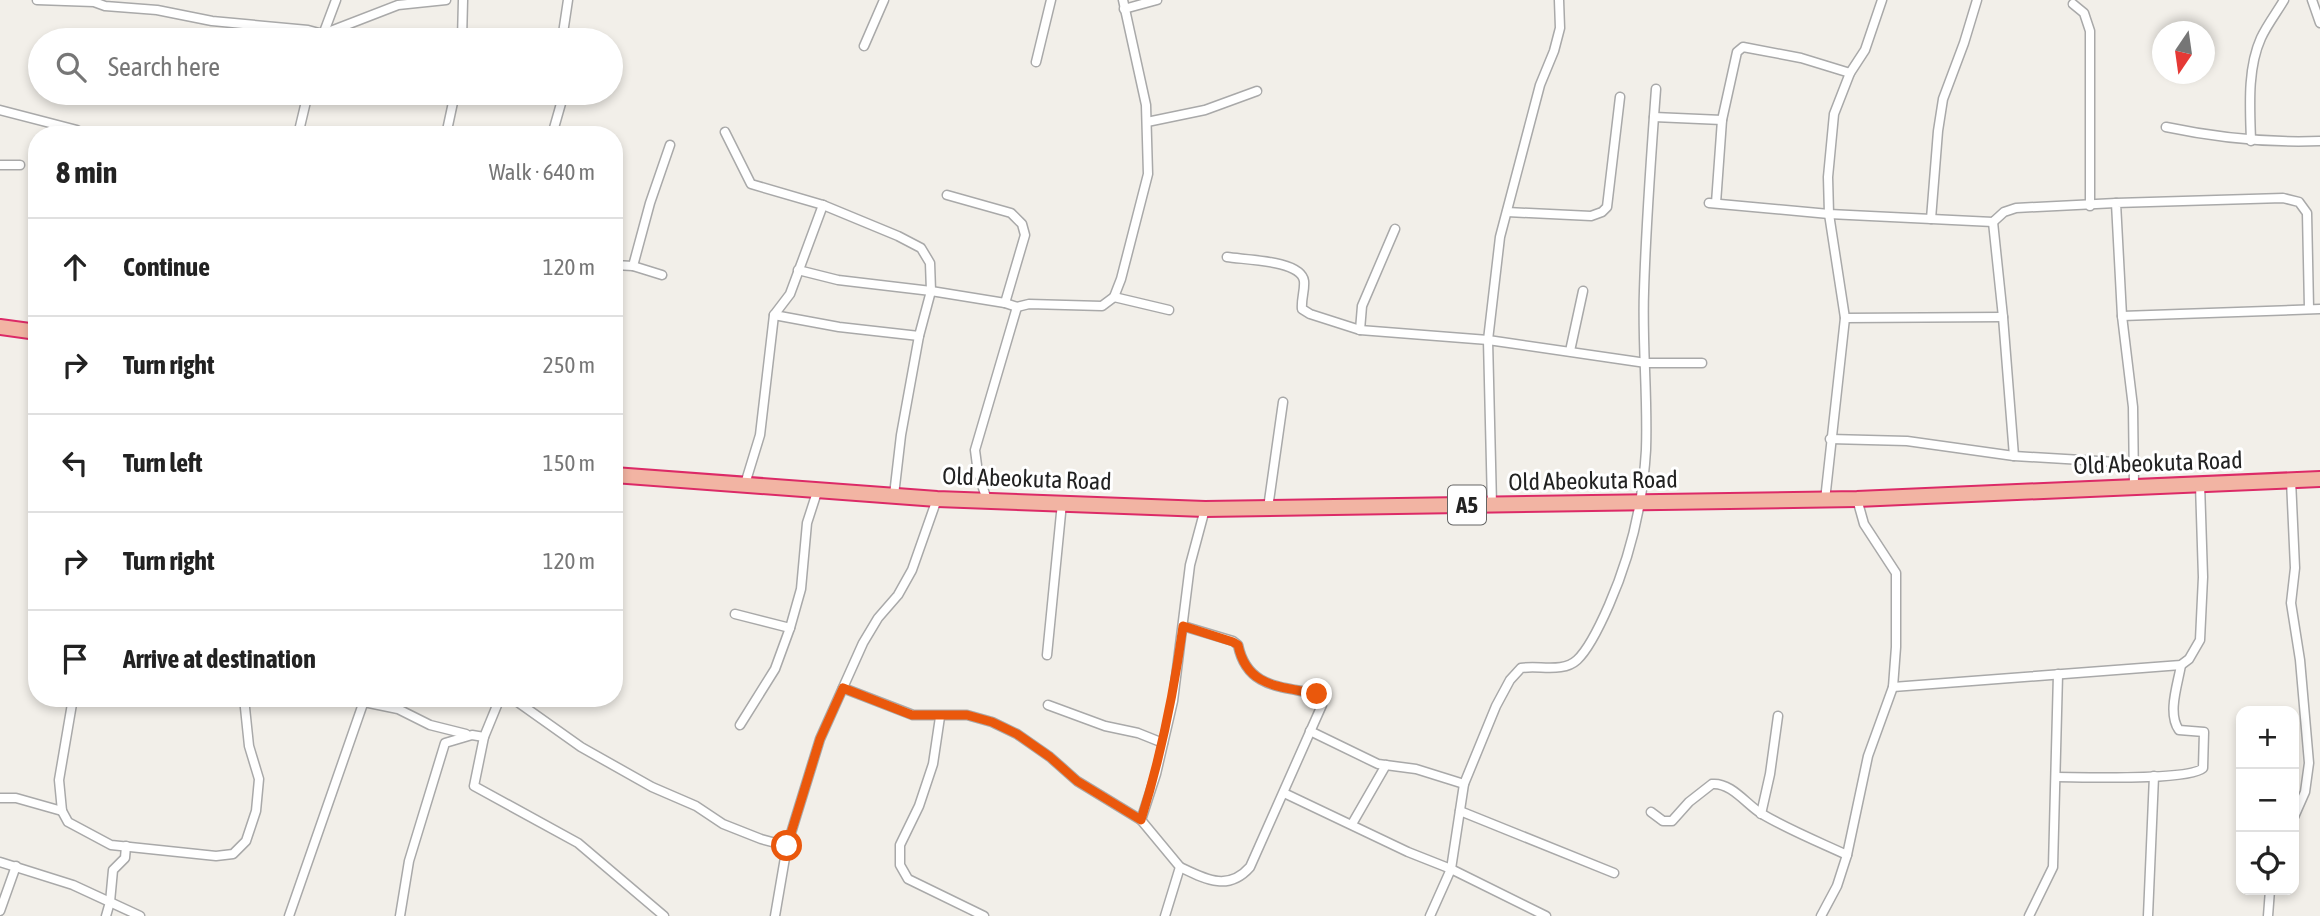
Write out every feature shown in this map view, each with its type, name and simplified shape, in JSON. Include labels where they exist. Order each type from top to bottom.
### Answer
[{"type":"highway","points":[[0,327],[28,331]]},
{"type":"highway","name":"Old Abeokuta Road","points":[[623,476],[937,499],[1206,509],[1825,500],[2320,479]]},
{"type":"street","points":[[37,0],[94,2],[104,6],[157,10],[212,21],[287,28]]},
{"type":"street","points":[[325,28],[336,0]]},
{"type":"street","points":[[343,28],[398,5],[446,0]]},
{"type":"street","points":[[462,28],[463,0]]},
{"type":"street","points":[[564,28],[568,0]]},
{"type":"street","points":[[864,46],[884,0]]},
{"type":"street","points":[[1036,62],[1051,0]]},
{"type":"street","points":[[798,270],[838,280],[931,291],[1017,307],[1029,304],[1102,306],[1114,297],[1148,174],[1146,105],[1124,4],[1157,0]]},
{"type":"street","points":[[1492,505],[1488,340],[1500,237],[1541,85],[1555,51],[1560,28],[1559,0]]},
{"type":"street","points":[[1825,500],[1845,318],[1829,214],[1828,177],[1834,114],[1850,74],[1865,50],[1882,0]]},
{"type":"street","points":[[1931,219],[1943,99],[1965,43],[1977,0]]},
{"type":"street","points":[[2251,141],[2253,65],[2261,38],[2284,0]]},
{"type":"street","points":[[2312,0],[2320,23]]},
{"type":"street","points":[[2073,4],[2084,13],[2091,31],[2090,206]]},
{"type":"street","points":[[1850,74],[1801,58],[1743,47],[1737,52],[1722,120],[1712,203],[1829,214],[1993,222],[2004,212],[2016,208],[2283,198],[2299,202],[2307,213],[2309,309]]},
{"type":"street","points":[[1430,916],[1451,869],[1464,784],[1496,706],[1510,680],[1521,668],[1560,668],[1577,660],[1598,628],[1619,580],[1640,503],[1646,451],[1646,363],[1643,333],[1645,242],[1656,89]]},
{"type":"street","points":[[1147,122],[1205,110],[1256,91]]},
{"type":"street","points":[[1507,212],[1591,216],[1607,207],[1620,97]]},
{"type":"street","points":[[300,126],[306,105]]},
{"type":"street","points":[[448,126],[452,105]]},
{"type":"street","points":[[555,126],[561,105]]},
{"type":"street","points":[[0,110],[62,126]]},
{"type":"street","points":[[1654,117],[1722,120]]},
{"type":"street","points":[[2166,127],[2211,137],[2251,141],[2320,141]]},
{"type":"street","points":[[725,132],[751,184],[824,205],[921,248],[930,262],[931,291],[919,336],[901,435],[894,495]]},
{"type":"street","points":[[633,266],[650,203],[670,145]]},
{"type":"street","points":[[0,165],[20,165]]},
{"type":"street","points":[[947,195],[1011,212],[1023,224],[1025,235],[1005,303]]},
{"type":"street","points":[[2116,203],[2122,316],[2133,407],[2134,486]]},
{"type":"street","points":[[745,484],[760,435],[774,315],[790,294],[824,205]]},
{"type":"street","points":[[1993,222],[2004,317],[2014,456]]},
{"type":"street","points":[[1360,330],[1362,306],[1395,229]]},
{"type":"street","points":[[1227,257],[1291,266],[1301,272],[1304,282],[1302,309],[1360,330],[1488,340],[1646,363],[1702,363]]},
{"type":"street","points":[[623,265],[662,275]]},
{"type":"street","points":[[1570,351],[1583,291]]},
{"type":"street","points":[[1114,297],[1169,310]]},
{"type":"street","points":[[987,500],[978,473],[975,450],[1017,307]]},
{"type":"street","points":[[2122,316],[2320,309]]},
{"type":"street","points":[[774,315],[839,327],[919,336]]},
{"type":"street","points":[[1845,318],[2004,317]]},
{"type":"street","points":[[1268,508],[1283,402]]},
{"type":"street","points":[[1830,439],[1907,441],[2014,456],[2132,463]]},
{"type":"street","points":[[2291,480],[2295,568],[2291,603],[2300,660],[2309,764],[2305,792],[2299,806]]},
{"type":"street","points":[[1893,687],[2181,665],[2189,659],[2200,640],[2203,577],[2200,484]]},
{"type":"street","points":[[740,725],[775,669],[790,628],[800,589],[807,523],[818,489]]},
{"type":"street","points":[[775,916],[787,846],[820,739],[878,618],[898,595],[912,570],[937,499]]},
{"type":"street","points":[[1825,914],[1847,855],[1868,756],[1893,687],[1896,573],[1864,524],[1857,499]]},
{"type":"street","points":[[1047,656],[1062,503]]},
{"type":"street","points":[[1141,820],[1173,701],[1190,565],[1206,509]]},
{"type":"street","points":[[735,614],[790,628]]},
{"type":"street","points":[[843,688],[912,715],[967,715],[992,722],[1017,734],[1050,757],[1077,781],[1141,820],[1180,867],[1213,882],[1235,880],[1244,875],[1250,867],[1322,705],[1322,699],[1317,694],[1264,682],[1251,675],[1240,656],[1238,645],[1183,626]]},
{"type":"street","points":[[2056,777],[2197,774],[2203,768],[2204,732],[2179,730],[2174,722],[2181,665]]},
{"type":"street","points":[[2029,916],[2053,867],[2058,674]]},
{"type":"street","points":[[1048,705],[1163,743]]},
{"type":"street","points":[[71,707],[59,780],[62,811],[68,822],[111,845],[216,856],[233,854],[246,841],[256,811],[259,779],[249,746],[248,707]]},
{"type":"street","points":[[289,916],[363,707]]},
{"type":"street","points":[[391,707],[430,725],[484,737]]},
{"type":"street","points":[[496,707],[484,737],[474,786],[578,843],[664,916]]},
{"type":"street","points":[[525,707],[581,747],[652,786],[696,806],[723,824],[787,846]]},
{"type":"street","points":[[1761,814],[1778,716]]},
{"type":"street","points":[[940,717],[933,764],[919,806],[900,845],[900,865],[908,879],[984,916]]},
{"type":"street","points":[[1310,730],[1362,758],[1416,769],[1464,784]]},
{"type":"street","points":[[400,916],[409,861],[445,743],[472,735]]},
{"type":"street","points":[[1352,824],[1386,765]]},
{"type":"street","points":[[2148,916],[2154,776]]},
{"type":"street","points":[[1651,812],[1663,821],[1671,821],[1689,802],[1714,783],[1738,794],[1761,814],[1847,855]]},
{"type":"street","points":[[1283,793],[1408,852],[1451,869],[1546,916]]},
{"type":"street","points":[[0,798],[16,798],[62,811]]},
{"type":"street","points":[[1460,811],[1614,873]]},
{"type":"street","points":[[106,916],[113,870],[125,858],[126,846]]},
{"type":"street","points":[[0,862],[73,885],[140,916]]},
{"type":"street","points":[[0,911],[16,866]]},
{"type":"street","points":[[1165,916],[1180,867]]},
{"type":"street","points":[[2268,916],[2270,895]]},
{"type":"route","points":[[787,846],[820,739],[843,688],[919,717],[953,714],[992,722],[1017,734],[1050,757],[1077,781],[1141,820],[1156,774],[1173,701],[1183,626],[1238,645],[1245,667],[1251,675],[1264,682],[1317,694]]}]
